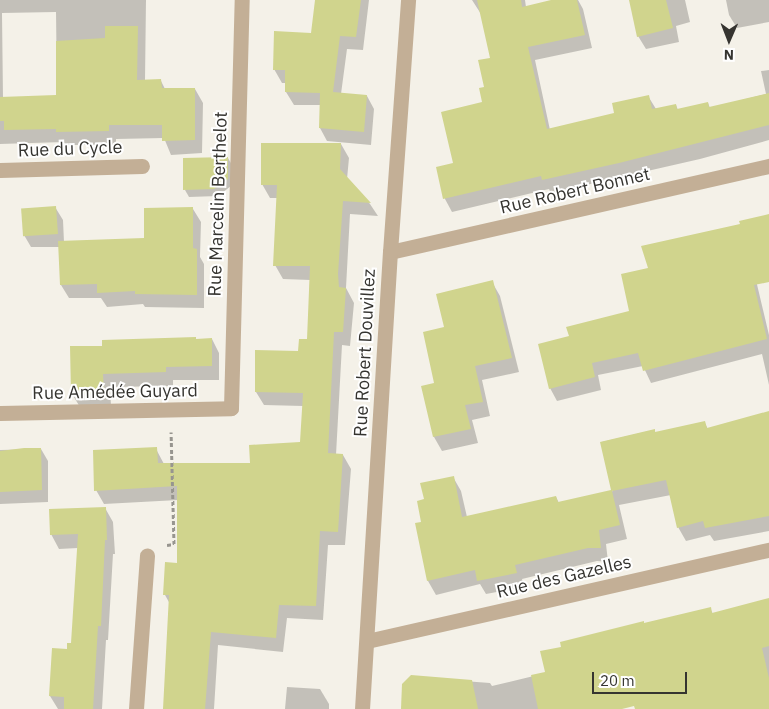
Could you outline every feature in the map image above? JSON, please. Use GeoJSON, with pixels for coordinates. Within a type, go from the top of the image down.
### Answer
{"type":"FeatureCollection","features":[{"type":"Feature","properties":{"kind":"street","name":"Rue Marcelin Berthelot"},"geometry":{"type":"LineString","coordinates":[[231,408],[242,0]]}},
{"type":"Feature","properties":{"kind":"street","name":"Rue Robert Douvillez"},"geometry":{"type":"LineString","coordinates":[[362,709],[390,252],[408,0]]}},
{"type":"Feature","properties":{"kind":"street","name":"Rue du Cycle"},"geometry":{"type":"LineString","coordinates":[[0,170],[142,166]]}},
{"type":"Feature","properties":{"kind":"street","name":"Rue Robert Bonnet"},"geometry":{"type":"LineString","coordinates":[[390,252],[769,166]]}},
{"type":"Feature","properties":{"kind":"street","name":"Rue Amédée Guyard"},"geometry":{"type":"LineString","coordinates":[[0,413],[231,408]]}},
{"type":"Feature","properties":{"kind":"street","name":"Rue des Gazelles"},"geometry":{"type":"LineString","coordinates":[[367,641],[769,550]]}},
{"type":"Feature","properties":{"kind":"street"},"geometry":{"type":"LineString","coordinates":[[136,709],[147,555]]}},
{"type":"Feature","properties":{"kind":"path"},"geometry":{"type":"LineString","coordinates":[[147,555],[158,546],[174,544],[170,409]]}},
{"type":"Feature","properties":{"kind":"building"},"geometry":{"type":"Polygon","coordinates":[[[315,0],[361,0],[356,37],[340,36],[333,92],[367,95],[364,132],[319,128],[320,93],[285,92],[285,70],[273,70],[274,31],[311,33],[315,0]]]}},
{"type":"Feature","properties":{"kind":"building"},"geometry":{"type":"Polygon","coordinates":[[[477,0],[521,0],[522,7],[551,0],[577,0],[585,35],[528,47],[547,129],[614,113],[612,103],[649,95],[652,109],[676,104],[677,109],[708,102],[709,107],[769,93],[769,125],[619,163],[542,180],[541,176],[443,199],[436,167],[453,163],[441,112],[482,102],[479,88],[484,87],[478,60],[490,58],[477,0]]]}},
{"type":"Feature","properties":{"kind":"building"},"geometry":{"type":"Polygon","coordinates":[[[629,0],[666,0],[673,28],[637,37],[629,0]]]}},
{"type":"Feature","properties":{"kind":"building"},"geometry":{"type":"Polygon","coordinates":[[[105,26],[138,26],[137,80],[161,79],[162,88],[195,88],[195,140],[162,141],[162,125],[109,125],[109,131],[56,132],[56,129],[4,130],[4,121],[0,121],[0,97],[56,95],[56,41],[105,38],[105,26]]]}},
{"type":"Feature","properties":{"kind":"building"},"geometry":{"type":"Polygon","coordinates":[[[261,143],[341,143],[340,169],[371,203],[343,201],[338,274],[339,287],[346,288],[343,332],[334,332],[328,453],[343,454],[338,532],[320,531],[316,606],[279,605],[276,638],[211,632],[205,709],[163,709],[169,595],[163,595],[165,562],[177,563],[177,486],[94,491],[93,450],[157,447],[158,463],[250,463],[249,445],[300,442],[303,393],[255,392],[255,350],[298,351],[299,339],[307,339],[310,266],[273,266],[277,185],[261,185],[261,143]]]}},
{"type":"Feature","properties":{"kind":"building"},"geometry":{"type":"Polygon","coordinates":[[[228,157],[228,179],[214,189],[183,190],[183,158],[228,157]]]}},
{"type":"Feature","properties":{"kind":"building"},"geometry":{"type":"Polygon","coordinates":[[[56,206],[58,234],[23,236],[21,208],[56,206]]]}},
{"type":"Feature","properties":{"kind":"building"},"geometry":{"type":"Polygon","coordinates":[[[193,207],[193,248],[197,249],[197,295],[135,294],[135,291],[97,293],[97,284],[60,285],[58,241],[144,238],[144,208],[193,207]]]}},
{"type":"Feature","properties":{"kind":"building"},"geometry":{"type":"Polygon","coordinates":[[[769,214],[769,282],[754,285],[767,339],[643,371],[638,353],[592,363],[595,377],[549,389],[538,344],[569,336],[566,327],[629,311],[621,274],[648,268],[641,246],[740,224],[739,221],[769,214]]]}},
{"type":"Feature","properties":{"kind":"building"},"geometry":{"type":"Polygon","coordinates":[[[493,280],[512,358],[475,366],[483,402],[465,405],[471,429],[433,437],[421,386],[434,383],[423,332],[444,327],[436,294],[493,280]]]}},
{"type":"Feature","properties":{"kind":"building"},"geometry":{"type":"Polygon","coordinates":[[[196,337],[196,339],[212,338],[212,366],[166,367],[166,372],[103,374],[104,393],[71,394],[70,346],[102,346],[102,340],[196,337]]]}},
{"type":"Feature","properties":{"kind":"building"},"geometry":{"type":"Polygon","coordinates":[[[769,411],[769,516],[705,528],[703,521],[677,528],[666,480],[612,491],[620,525],[599,530],[601,548],[588,548],[515,565],[517,573],[477,581],[475,570],[427,581],[415,523],[421,522],[417,501],[424,499],[420,483],[454,476],[462,517],[556,496],[558,502],[611,490],[600,442],[655,429],[655,432],[705,421],[707,428],[769,411]]]}},
{"type":"Feature","properties":{"kind":"building"},"geometry":{"type":"Polygon","coordinates":[[[41,448],[42,490],[0,492],[0,451],[41,448]]]}},
{"type":"Feature","properties":{"kind":"building"},"geometry":{"type":"Polygon","coordinates":[[[106,507],[107,540],[105,540],[101,626],[98,626],[93,709],[64,709],[64,697],[49,696],[52,648],[67,649],[67,643],[71,643],[78,534],[50,535],[49,509],[106,507]]]}},
{"type":"Feature","properties":{"kind":"building"},"geometry":{"type":"Polygon","coordinates":[[[769,598],[769,646],[762,648],[769,678],[769,709],[635,709],[634,706],[622,709],[538,709],[531,675],[545,672],[540,651],[561,647],[560,642],[644,621],[644,623],[711,607],[712,613],[769,598]]]}},
{"type":"Feature","properties":{"kind":"building"},"geometry":{"type":"Polygon","coordinates":[[[411,675],[472,680],[478,709],[401,709],[402,684],[411,675]]]}}]}
